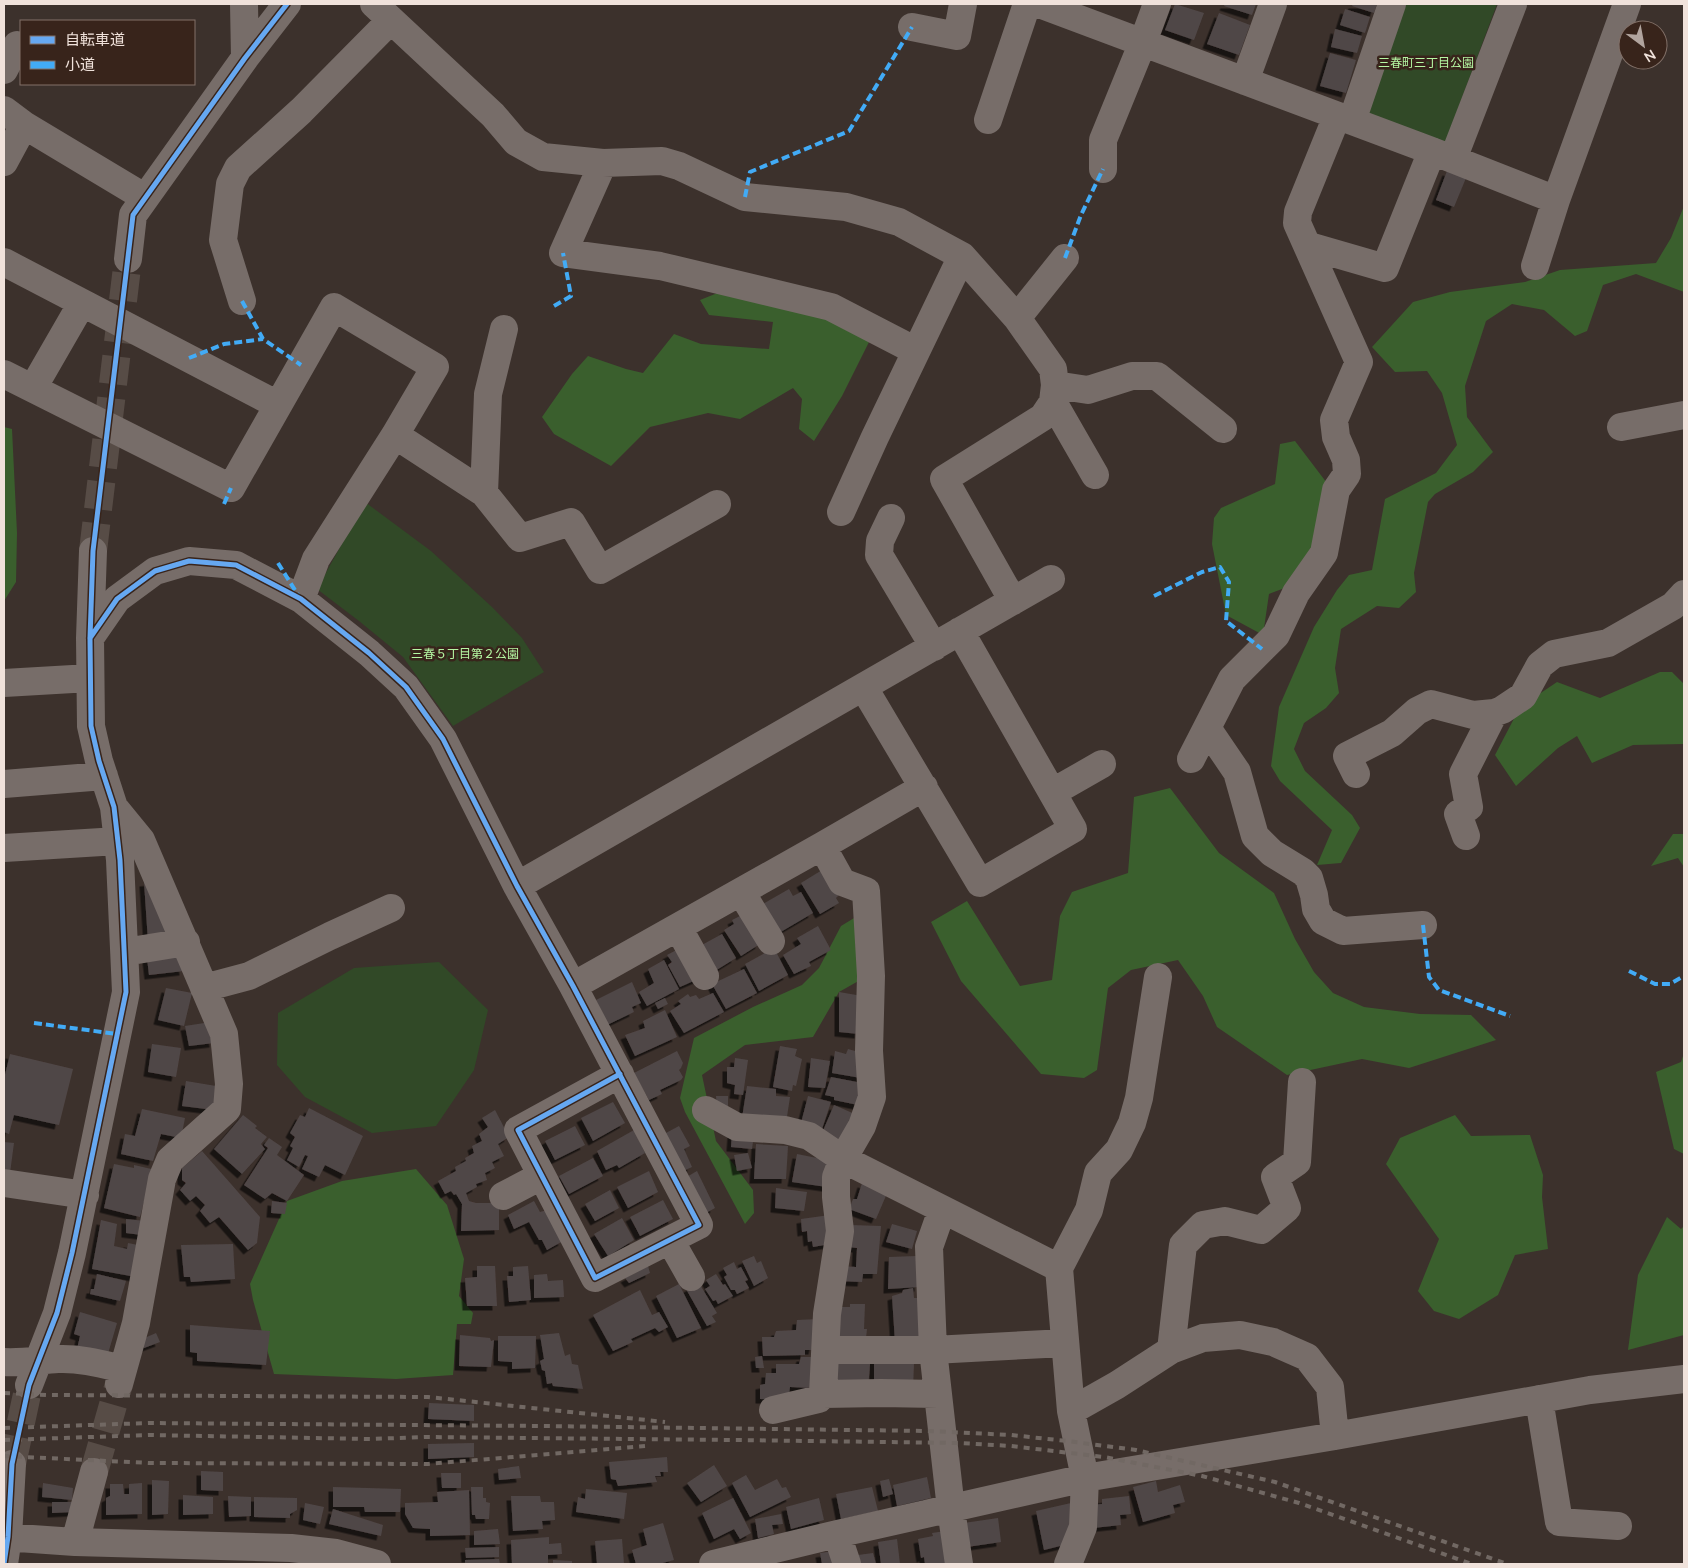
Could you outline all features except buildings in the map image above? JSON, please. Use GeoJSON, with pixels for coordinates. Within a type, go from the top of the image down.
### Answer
{"type":"FeatureCollection","features":[{"type":"Feature","properties":{"kind":"street"},"geometry":{"type":"LineString","coordinates":[[244,4],[245,58]]}},
{"type":"Feature","properties":{"kind":"street"},"geometry":{"type":"LineString","coordinates":[[128,258],[133,215],[144,197],[245,58],[288,4]]}},
{"type":"Feature","properties":{"kind":"street"},"geometry":{"type":"LineString","coordinates":[[912,27],[957,36],[963,4]]}},
{"type":"Feature","properties":{"kind":"street"},"geometry":{"type":"LineString","coordinates":[[988,120],[1027,4]]}},
{"type":"Feature","properties":{"kind":"street"},"geometry":{"type":"LineString","coordinates":[[1039,4],[1443,155],[1556,200]]}},
{"type":"Feature","properties":{"kind":"street"},"geometry":{"type":"LineString","coordinates":[[1103,169],[1102,140],[1157,4]]}},
{"type":"Feature","properties":{"kind":"street"},"geometry":{"type":"LineString","coordinates":[[1245,80],[1273,4]]}},
{"type":"Feature","properties":{"kind":"street"},"geometry":{"type":"LineString","coordinates":[[1191,759],[1232,678],[1276,635],[1296,593],[1324,553],[1336,490],[1347,474],[1346,460],[1336,437],[1334,420],[1359,362],[1309,246],[1297,223],[1298,212],[1345,119],[1392,4]]}},
{"type":"Feature","properties":{"kind":"street"},"geometry":{"type":"LineString","coordinates":[[1309,246],[1385,268],[1443,155],[1513,4]]}},
{"type":"Feature","properties":{"kind":"street"},"geometry":{"type":"LineString","coordinates":[[1536,266],[1556,200],[1627,4]]}},
{"type":"Feature","properties":{"kind":"street"},"geometry":{"type":"LineString","coordinates":[[242,301],[223,240],[230,184],[238,168],[301,111],[382,9],[492,116],[516,142],[543,157],[603,162],[662,161],[679,166],[745,197],[846,207],[899,222],[962,256],[1017,318],[1053,369],[1054,394],[1095,474]]}},
{"type":"Feature","properties":{"kind":"street"},"geometry":{"type":"LineString","coordinates":[[4,70],[17,46]]}},
{"type":"Feature","properties":{"kind":"street"},"geometry":{"type":"LineString","coordinates":[[4,162],[14,117],[144,197]]}},
{"type":"Feature","properties":{"kind":"street"},"geometry":{"type":"LineString","coordinates":[[603,162],[563,253],[660,266],[831,307],[916,351]]}},
{"type":"Feature","properties":{"kind":"street"},"geometry":{"type":"LineString","coordinates":[[841,512],[874,437],[962,256]]}},
{"type":"Feature","properties":{"kind":"street"},"geometry":{"type":"LineString","coordinates":[[1017,318],[1065,258]]}},
{"type":"Feature","properties":{"kind":"street"},"geometry":{"type":"LineString","coordinates":[[4,262],[278,405]]}},
{"type":"Feature","properties":{"kind":"street"},"geometry":{"type":"LineString","coordinates":[[33,388],[82,302]]}},
{"type":"Feature","properties":{"kind":"street"},"geometry":{"type":"LineString","coordinates":[[4,374],[231,488],[334,308],[435,367],[395,435],[316,559],[301,599]]}},
{"type":"Feature","properties":{"kind":"street"},"geometry":{"type":"LineString","coordinates":[[484,493],[488,394],[504,329]]}},
{"type":"Feature","properties":{"kind":"street"},"geometry":{"type":"LineString","coordinates":[[1054,394],[1088,390],[1132,376],[1157,376],[1223,429]]}},
{"type":"Feature","properties":{"kind":"street"},"geometry":{"type":"LineString","coordinates":[[1013,601],[944,479],[1043,417],[1054,394]]}},
{"type":"Feature","properties":{"kind":"street"},"geometry":{"type":"LineString","coordinates":[[1621,427],[1684,415]]}},
{"type":"Feature","properties":{"kind":"street"},"geometry":{"type":"LineString","coordinates":[[395,435],[484,493],[520,538],[570,522],[600,570],[717,504]]}},
{"type":"Feature","properties":{"kind":"street"},"geometry":{"type":"LineString","coordinates":[[890,518],[880,541],[879,555],[934,646]]}},
{"type":"Feature","properties":{"kind":"street"},"geometry":{"type":"LineString","coordinates":[[29,1385],[40,1361],[56,1313],[72,1253],[126,992],[118,841],[114,807],[91,726],[90,638],[93,551]]}},
{"type":"Feature","properties":{"kind":"street"},"geometry":{"type":"LineString","coordinates":[[90,638],[117,599],[155,571],[189,561],[236,565],[301,599],[369,653],[406,687],[442,739],[517,886],[620,1074],[698,1226],[595,1278],[518,1130],[620,1074]]}},
{"type":"Feature","properties":{"kind":"street"},"geometry":{"type":"LineString","coordinates":[[517,886],[1051,579]]}},
{"type":"Feature","properties":{"kind":"street"},"geometry":{"type":"LineString","coordinates":[[1356,774],[1348,756],[1392,733],[1417,712],[1431,704],[1473,715],[1494,714],[1522,696],[1540,664],[1554,654],[1608,643],[1673,606],[1684,594]]}},
{"type":"Feature","properties":{"kind":"street"},"geometry":{"type":"LineString","coordinates":[[864,688],[980,883],[1073,829],[960,631]]}},
{"type":"Feature","properties":{"kind":"street"},"geometry":{"type":"LineString","coordinates":[[4,683],[90,678]]}},
{"type":"Feature","properties":{"kind":"street"},"geometry":{"type":"LineString","coordinates":[[1466,836],[1458,814],[1470,807],[1463,774],[1494,714]]}},
{"type":"Feature","properties":{"kind":"street"},"geometry":{"type":"LineString","coordinates":[[1207,728],[1237,772],[1256,836],[1272,853],[1303,872],[1309,878],[1316,909],[1323,921],[1343,931],[1423,925]]}},
{"type":"Feature","properties":{"kind":"street"},"geometry":{"type":"LineString","coordinates":[[1053,792],[1102,764]]}},
{"type":"Feature","properties":{"kind":"street"},"geometry":{"type":"LineString","coordinates":[[4,784],[104,776]]}},
{"type":"Feature","properties":{"kind":"street"},"geometry":{"type":"LineString","coordinates":[[573,986],[924,787]]}},
{"type":"Feature","properties":{"kind":"street"},"geometry":{"type":"LineString","coordinates":[[4,1362],[20,1363],[59,1359],[91,1361],[121,1377],[136,1323],[162,1179],[170,1160],[227,1109],[229,1084],[224,1034],[141,840],[114,807]]}},
{"type":"Feature","properties":{"kind":"street"},"geometry":{"type":"LineString","coordinates":[[4,848],[118,841]]}},
{"type":"Feature","properties":{"kind":"street"},"geometry":{"type":"LineString","coordinates":[[773,1410],[818,1400],[823,1394],[827,1314],[840,1231],[836,1177],[843,1159],[862,1126],[872,1097],[869,1051],[871,976],[866,891],[842,882],[822,846]]}},
{"type":"Feature","properties":{"kind":"street"},"geometry":{"type":"LineString","coordinates":[[741,892],[771,941]]}},
{"type":"Feature","properties":{"kind":"street"},"geometry":{"type":"LineString","coordinates":[[204,988],[249,976],[391,908]]}},
{"type":"Feature","properties":{"kind":"street"},"geometry":{"type":"LineString","coordinates":[[678,926],[706,976]]}},
{"type":"Feature","properties":{"kind":"street"},"geometry":{"type":"LineString","coordinates":[[125,952],[186,942]]}},
{"type":"Feature","properties":{"kind":"street"},"geometry":{"type":"LineString","coordinates":[[1068,1564],[1083,1527],[1085,1478],[1072,1411],[1059,1268],[1090,1210],[1098,1173],[1119,1150],[1132,1123],[1140,1098],[1158,977]]}},
{"type":"Feature","properties":{"kind":"street"},"geometry":{"type":"LineString","coordinates":[[1171,1350],[1183,1245],[1203,1225],[1225,1221],[1261,1230],[1287,1208],[1275,1177],[1297,1162],[1302,1082]]}},
{"type":"Feature","properties":{"kind":"street"},"geometry":{"type":"LineString","coordinates":[[706,1110],[737,1127],[785,1130],[809,1136],[843,1159],[1059,1268]]}},
{"type":"Feature","properties":{"kind":"street"},"geometry":{"type":"LineString","coordinates":[[503,1196],[541,1176]]}},
{"type":"Feature","properties":{"kind":"street"},"geometry":{"type":"LineString","coordinates":[[4,1183],[84,1195]]}},
{"type":"Feature","properties":{"kind":"street"},"geometry":{"type":"LineString","coordinates":[[942,1210],[929,1247],[933,1350],[951,1509],[960,1564]]}},
{"type":"Feature","properties":{"kind":"street"},"geometry":{"type":"LineString","coordinates":[[670,1240],[691,1277]]}},
{"type":"Feature","properties":{"kind":"street"},"geometry":{"type":"LineString","coordinates":[[1072,1411],[1171,1350],[1203,1338],[1240,1335],[1273,1342],[1307,1357],[1330,1387],[1335,1436]]}},
{"type":"Feature","properties":{"kind":"street"},"geometry":{"type":"LineString","coordinates":[[826,1350],[933,1350],[1065,1343]]}},
{"type":"Feature","properties":{"kind":"street"},"geometry":{"type":"LineString","coordinates":[[713,1564],[1085,1478],[1335,1436],[1590,1390],[1684,1379]]}},
{"type":"Feature","properties":{"kind":"street"},"geometry":{"type":"LineString","coordinates":[[823,1394],[881,1392],[938,1394]]}},
{"type":"Feature","properties":{"kind":"street"},"geometry":{"type":"LineString","coordinates":[[1539,1399],[1559,1522],[1618,1526]]}},
{"type":"Feature","properties":{"kind":"street"},"geometry":{"type":"LineString","coordinates":[[4,1564],[12,1464]]}},
{"type":"Feature","properties":{"kind":"street"},"geometry":{"type":"LineString","coordinates":[[75,1542],[94,1472]]}},
{"type":"Feature","properties":{"kind":"street"},"geometry":{"type":"LineString","coordinates":[[837,1534],[847,1564]]}},
{"type":"Feature","properties":{"kind":"street"},"geometry":{"type":"LineString","coordinates":[[6,1537],[75,1542],[126,1554],[284,1556],[336,1553],[377,1564]]}},
{"type":"Feature","properties":{"kind":"green space","name":"三春町三丁目公園"},"geometry":{"type":"Polygon","coordinates":[[[1399,4],[1497,4],[1444,146],[1358,116],[1399,4]]]}},
{"type":"Feature","properties":{"kind":"green space"},"geometry":{"type":"Polygon","coordinates":[[[1684,206],[1684,292],[1636,274],[1603,285],[1587,331],[1575,336],[1544,310],[1512,304],[1486,321],[1465,386],[1467,417],[1493,452],[1473,472],[1435,494],[1428,502],[1414,573],[1416,592],[1399,608],[1377,606],[1341,629],[1335,668],[1339,693],[1326,708],[1304,723],[1294,749],[1305,771],[1352,815],[1360,828],[1341,863],[1317,865],[1332,830],[1280,781],[1271,766],[1279,707],[1314,627],[1337,590],[1349,575],[1372,570],[1385,499],[1436,473],[1457,445],[1442,393],[1427,371],[1395,372],[1372,347],[1413,302],[1450,292],[1525,282],[1560,270],[1656,263],[1671,238],[1684,206]]]}},
{"type":"Feature","properties":{"kind":"green space"},"geometry":{"type":"Polygon","coordinates":[[[720,292],[875,330],[842,396],[814,441],[799,429],[802,399],[793,388],[740,419],[708,413],[650,427],[611,466],[554,434],[542,417],[572,374],[588,356],[643,373],[674,334],[701,344],[769,349],[773,322],[709,315],[700,300],[720,292]]]}},
{"type":"Feature","properties":{"kind":"green space"},"geometry":{"type":"Polygon","coordinates":[[[4,427],[12,429],[17,533],[16,582],[4,601],[4,427]]]}},
{"type":"Feature","properties":{"kind":"green space"},"geometry":{"type":"Polygon","coordinates":[[[1295,441],[1333,491],[1316,555],[1290,586],[1269,594],[1263,635],[1226,615],[1212,544],[1214,518],[1221,508],[1275,484],[1280,444],[1295,441]]]}},
{"type":"Feature","properties":{"kind":"green space","name":"三春５丁目第２公園"},"geometry":{"type":"Polygon","coordinates":[[[365,502],[431,551],[492,607],[522,638],[544,672],[453,726],[403,657],[317,589],[365,502]]]}},
{"type":"Feature","properties":{"kind":"green space"},"geometry":{"type":"Polygon","coordinates":[[[1660,672],[1672,672],[1684,684],[1684,744],[1633,745],[1592,763],[1577,736],[1558,748],[1516,786],[1495,755],[1520,707],[1557,682],[1600,698],[1660,672]]]}},
{"type":"Feature","properties":{"kind":"green space"},"geometry":{"type":"Polygon","coordinates":[[[1170,788],[1219,853],[1274,893],[1295,939],[1314,972],[1333,993],[1364,1007],[1420,1014],[1471,1015],[1496,1040],[1409,1068],[1362,1059],[1287,1075],[1217,1027],[1203,996],[1178,960],[1131,970],[1108,988],[1097,1070],[1084,1078],[1041,1074],[961,981],[931,922],[967,901],[1020,986],[1052,980],[1060,916],[1072,892],[1128,873],[1134,797],[1170,788]]]}},
{"type":"Feature","properties":{"kind":"green space"},"geometry":{"type":"Polygon","coordinates":[[[1673,834],[1684,834],[1684,867],[1678,858],[1651,866],[1673,834]]]}},
{"type":"Feature","properties":{"kind":"green space"},"geometry":{"type":"Polygon","coordinates":[[[859,915],[862,979],[839,992],[813,1037],[745,1045],[702,1075],[716,1141],[753,1190],[754,1213],[745,1224],[685,1112],[680,1098],[694,1038],[753,1007],[802,985],[819,968],[841,926],[859,915]]]}},
{"type":"Feature","properties":{"kind":"green space"},"geometry":{"type":"Polygon","coordinates":[[[439,962],[488,1010],[474,1070],[436,1126],[372,1133],[305,1097],[277,1065],[278,1013],[354,968],[439,962]]]}},
{"type":"Feature","properties":{"kind":"green space"},"geometry":{"type":"Polygon","coordinates":[[[1684,1053],[1684,1154],[1674,1149],[1656,1072],[1681,1062],[1684,1053]]]}},
{"type":"Feature","properties":{"kind":"green space"},"geometry":{"type":"Polygon","coordinates":[[[1455,1115],[1471,1136],[1530,1135],[1543,1175],[1542,1197],[1548,1249],[1515,1255],[1498,1295],[1459,1319],[1434,1311],[1418,1291],[1439,1239],[1386,1164],[1400,1138],[1455,1115]]]}},
{"type":"Feature","properties":{"kind":"green space"},"geometry":{"type":"Polygon","coordinates":[[[416,1169],[447,1205],[464,1259],[459,1296],[473,1313],[471,1324],[457,1324],[453,1375],[396,1379],[274,1374],[250,1284],[287,1201],[342,1181],[416,1169]]]}},
{"type":"Feature","properties":{"kind":"green space"},"geometry":{"type":"Polygon","coordinates":[[[1667,1217],[1681,1229],[1684,1226],[1684,1335],[1628,1350],[1638,1275],[1667,1217]]]}},
{"type":"Feature","properties":{"kind":"tunnel"},"geometry":{"type":"LineString","coordinates":[[93,551],[128,259]]}},
{"type":"Feature","properties":{"kind":"tunnel"},"geometry":{"type":"LineString","coordinates":[[94,1472],[119,1384]]}},
{"type":"Feature","properties":{"kind":"tunnel"},"geometry":{"type":"LineString","coordinates":[[12,1464],[29,1385]]}},
{"type":"Feature","properties":{"kind":"railway"},"geometry":{"type":"LineString","coordinates":[[4,1393],[47,1395],[428,1397],[665,1422]]}},
{"type":"Feature","properties":{"kind":"railway"},"geometry":{"type":"LineString","coordinates":[[4,1428],[149,1423],[929,1431],[1011,1435],[1136,1450],[1275,1482],[1507,1564]]}},
{"type":"Feature","properties":{"kind":"railway"},"geometry":{"type":"LineString","coordinates":[[4,1440],[149,1435],[370,1439],[426,1437],[734,1440],[960,1443],[1011,1446],[1104,1457],[1202,1476],[1299,1503],[1472,1564]]}},
{"type":"Feature","properties":{"kind":"railway"},"geometry":{"type":"LineString","coordinates":[[4,1456],[150,1463],[428,1464],[645,1446]]}},
{"type":"Feature","properties":{"kind":"marked path"},"geometry":{"type":"LineString","coordinates":[[745,197],[750,172],[849,131],[912,27]]}},
{"type":"Feature","properties":{"kind":"marked path"},"geometry":{"type":"LineString","coordinates":[[1065,258],[1081,215],[1103,169]]}},
{"type":"Feature","properties":{"kind":"marked path"},"geometry":{"type":"LineString","coordinates":[[554,306],[571,296],[563,253]]}},
{"type":"Feature","properties":{"kind":"marked path"},"geometry":{"type":"LineString","coordinates":[[242,301],[263,339],[301,365]]}},
{"type":"Feature","properties":{"kind":"marked path"},"geometry":{"type":"LineString","coordinates":[[189,358],[224,344],[263,339]]}},
{"type":"Feature","properties":{"kind":"marked path"},"geometry":{"type":"LineString","coordinates":[[224,504],[231,488]]}},
{"type":"Feature","properties":{"kind":"marked path"},"geometry":{"type":"LineString","coordinates":[[278,563],[298,595]]}},
{"type":"Feature","properties":{"kind":"marked path"},"geometry":{"type":"LineString","coordinates":[[1154,596],[1202,572],[1220,567],[1229,582],[1226,621],[1262,649]]}},
{"type":"Feature","properties":{"kind":"marked path"},"geometry":{"type":"LineString","coordinates":[[1423,925],[1429,977],[1439,990],[1510,1016]]}},
{"type":"Feature","properties":{"kind":"marked path"},"geometry":{"type":"LineString","coordinates":[[1629,971],[1655,984],[1670,984],[1684,976]]}},
{"type":"Feature","properties":{"kind":"marked path"},"geometry":{"type":"LineString","coordinates":[[34,1023],[117,1034]]}},
{"type":"Feature","properties":{"kind":"cycle path"},"geometry":{"type":"LineString","coordinates":[[4,1564],[8,1537],[12,1464],[29,1385],[57,1313],[72,1253],[126,992],[120,860],[114,807],[99,761],[91,726],[90,638],[93,551],[133,215],[245,58],[287,4]]}},
{"type":"Feature","properties":{"kind":"cycle path"},"geometry":{"type":"LineString","coordinates":[[90,638],[117,599],[155,571],[189,561],[236,565],[301,599],[369,653],[406,687],[443,739],[517,886],[573,986],[699,1225],[595,1278],[518,1130],[620,1074]]}}]}
